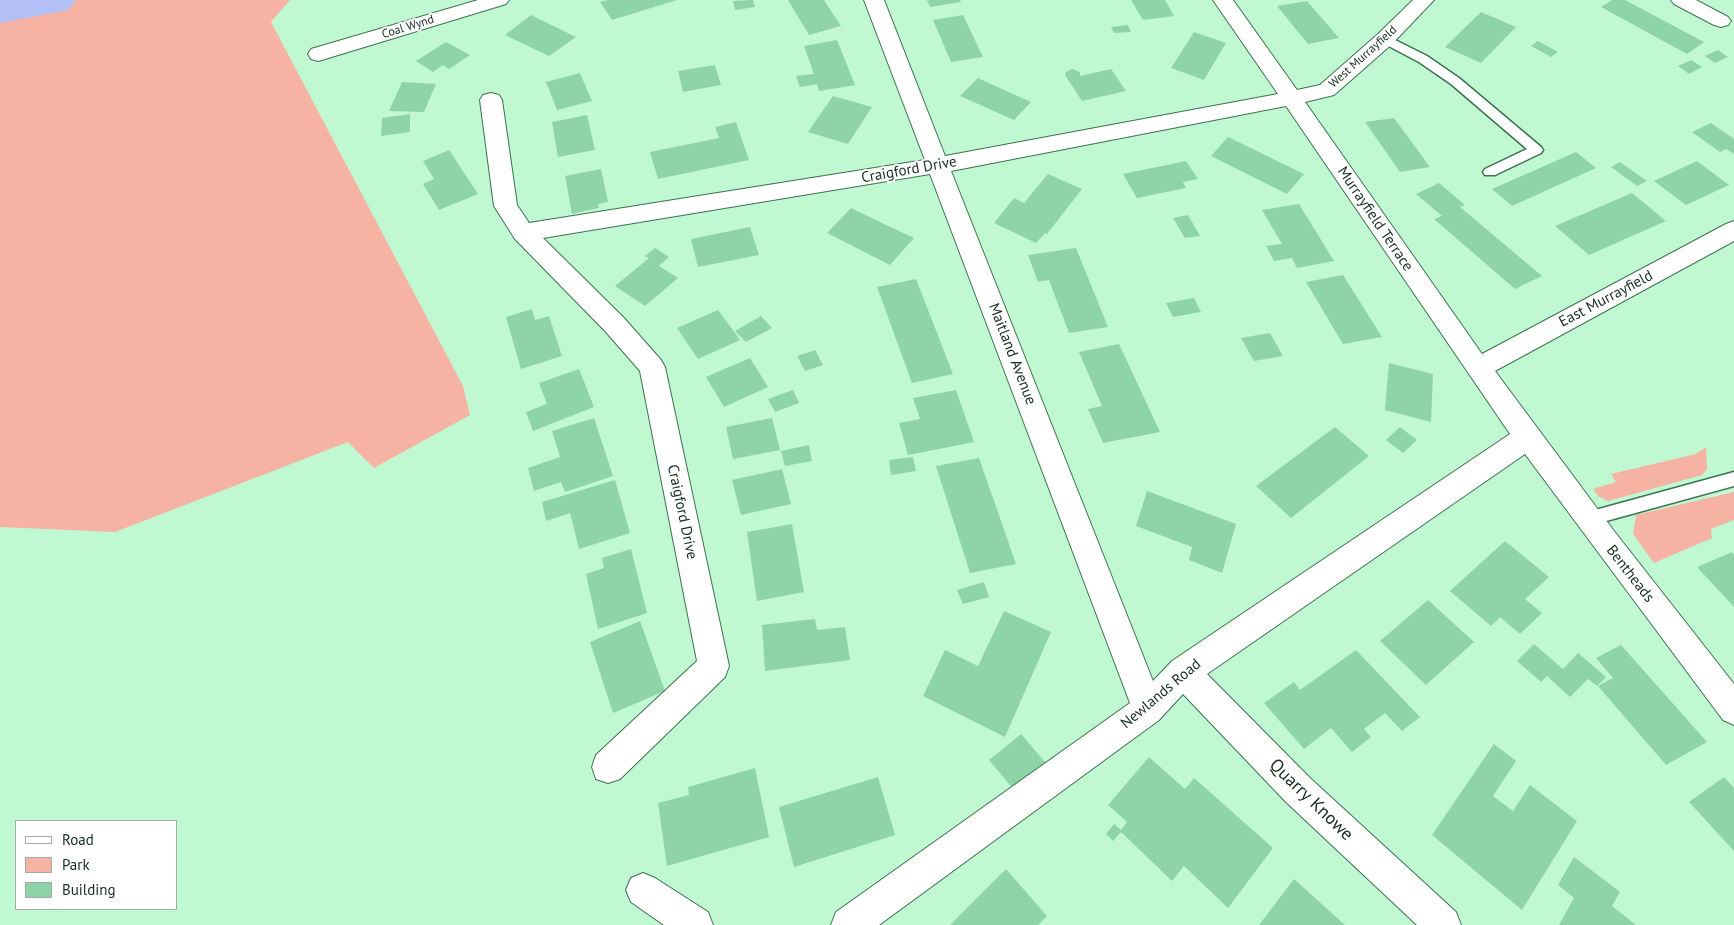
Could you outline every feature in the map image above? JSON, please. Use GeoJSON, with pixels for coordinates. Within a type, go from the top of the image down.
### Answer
{"type":"FeatureCollection","features":[{"type":"Feature","properties":{"kind":"street","name":"Coal Wynd"},"geometry":{"type":"LineString","coordinates":[[318,54],[499,0]]}},
{"type":"Feature","properties":{"kind":"street","name":"Maitland Avenue"},"geometry":{"type":"LineString","coordinates":[[874,0],[940,166],[1148,709]]}},
{"type":"Feature","properties":{"kind":"street","name":"Murrayfield Terrace"},"geometry":{"type":"LineString","coordinates":[[1223,0],[1293,98],[1478,368],[1528,437]]}},
{"type":"Feature","properties":{"kind":"street","name":"West Murrayfield"},"geometry":{"type":"LineString","coordinates":[[1293,98],[1326,90],[1385,39],[1424,0]]}},
{"type":"Feature","properties":{"kind":"street"},"geometry":{"type":"LineString","coordinates":[[1681,0],[1721,20]]}},
{"type":"Feature","properties":{"kind":"street","name":"Craigford Drive"},"geometry":{"type":"LineString","coordinates":[[523,233],[940,166],[1293,98]]}},
{"type":"Feature","properties":{"kind":"street","name":"Craigford Drive"},"geometry":{"type":"LineString","coordinates":[[491,100],[506,206],[523,233],[616,325],[652,368],[714,666],[608,767]]}},
{"type":"Feature","properties":{"kind":"street","name":"East Murrayfield"},"geometry":{"type":"LineString","coordinates":[[1478,368],[1734,230]]}},
{"type":"Feature","properties":{"kind":"street","name":"Newlands Road"},"geometry":{"type":"LineString","coordinates":[[849,925],[1148,709],[1183,672],[1528,437]]}},
{"type":"Feature","properties":{"kind":"street","name":"Bentheads"},"geometry":{"type":"LineString","coordinates":[[1528,437],[1588,520],[1734,709]]}},
{"type":"Feature","properties":{"kind":"street","name":"Quarry Knowe"},"geometry":{"type":"LineString","coordinates":[[1183,672],[1298,790],[1443,925]]}},
{"type":"Feature","properties":{"kind":"street"},"geometry":{"type":"LineString","coordinates":[[643,890],[694,925]]}},
{"type":"Feature","properties":{"kind":"lane"},"geometry":{"type":"LineString","coordinates":[[1385,39],[1423,59],[1455,81],[1536,150],[1490,172]]}},
{"type":"Feature","properties":{"kind":"lane"},"geometry":{"type":"LineString","coordinates":[[1588,520],[1734,479]]}},
{"type":"Feature","properties":{"kind":"green space"},"geometry":{"type":"Polygon","coordinates":[[[0,0],[290,0],[271,22],[463,386],[470,415],[374,468],[348,442],[115,532],[0,527],[0,0]]]}},
{"type":"Feature","properties":{"kind":"green space"},"geometry":{"type":"Polygon","coordinates":[[[1706,447],[1707,469],[1702,475],[1608,501],[1598,496],[1593,489],[1616,482],[1611,474],[1696,454],[1706,447]]]}},
{"type":"Feature","properties":{"kind":"green space"},"geometry":{"type":"Polygon","coordinates":[[[1734,492],[1734,520],[1711,529],[1712,538],[1654,563],[1633,534],[1636,515],[1734,492]]]}},
{"type":"Feature","properties":{"kind":"building"},"geometry":{"type":"Polygon","coordinates":[[[608,0],[677,0],[612,20],[600,2],[608,0]]]}},
{"type":"Feature","properties":{"kind":"building"},"geometry":{"type":"Polygon","coordinates":[[[753,0],[755,7],[735,10],[733,1],[753,0]]]}},
{"type":"Feature","properties":{"kind":"building"},"geometry":{"type":"Polygon","coordinates":[[[788,0],[824,0],[841,26],[809,35],[788,0]]]}},
{"type":"Feature","properties":{"kind":"building"},"geometry":{"type":"Polygon","coordinates":[[[927,0],[960,0],[961,2],[930,7],[927,0]]]}},
{"type":"Feature","properties":{"kind":"building"},"geometry":{"type":"Polygon","coordinates":[[[1131,0],[1165,0],[1174,16],[1143,20],[1131,0]]]}},
{"type":"Feature","properties":{"kind":"building"},"geometry":{"type":"Polygon","coordinates":[[[1612,0],[1625,0],[1704,42],[1687,54],[1601,7],[1612,0]]]}},
{"type":"Feature","properties":{"kind":"building"},"geometry":{"type":"Polygon","coordinates":[[[1307,1],[1339,38],[1308,44],[1277,6],[1307,1]]]}},
{"type":"Feature","properties":{"kind":"building"},"geometry":{"type":"Polygon","coordinates":[[[1481,12],[1516,27],[1481,63],[1445,47],[1481,12]]]}},
{"type":"Feature","properties":{"kind":"building"},"geometry":{"type":"Polygon","coordinates":[[[531,15],[576,37],[549,56],[505,35],[531,15]]]}},
{"type":"Feature","properties":{"kind":"building"},"geometry":{"type":"Polygon","coordinates":[[[963,15],[983,57],[951,62],[933,20],[963,15]]]}},
{"type":"Feature","properties":{"kind":"building"},"geometry":{"type":"Polygon","coordinates":[[[1128,25],[1131,32],[1114,33],[1111,27],[1128,25]]]}},
{"type":"Feature","properties":{"kind":"building"},"geometry":{"type":"Polygon","coordinates":[[[1194,32],[1226,43],[1204,80],[1171,68],[1194,32]]]}},
{"type":"Feature","properties":{"kind":"building"},"geometry":{"type":"Polygon","coordinates":[[[837,40],[855,85],[819,91],[817,84],[800,87],[796,76],[814,74],[804,46],[837,40]]]}},
{"type":"Feature","properties":{"kind":"building"},"geometry":{"type":"Polygon","coordinates":[[[1538,41],[1558,52],[1551,57],[1531,46],[1538,41]]]}},
{"type":"Feature","properties":{"kind":"building"},"geometry":{"type":"Polygon","coordinates":[[[446,42],[470,55],[449,69],[443,65],[433,72],[416,61],[446,42]]]}},
{"type":"Feature","properties":{"kind":"building"},"geometry":{"type":"Polygon","coordinates":[[[1718,50],[1728,57],[1715,63],[1705,56],[1718,50]]]}},
{"type":"Feature","properties":{"kind":"building"},"geometry":{"type":"Polygon","coordinates":[[[1691,60],[1702,67],[1689,74],[1678,66],[1691,60]]]}},
{"type":"Feature","properties":{"kind":"building"},"geometry":{"type":"Polygon","coordinates":[[[715,65],[721,85],[683,92],[678,71],[715,65]]]}},
{"type":"Feature","properties":{"kind":"building"},"geometry":{"type":"Polygon","coordinates":[[[1072,69],[1080,72],[1080,76],[1111,69],[1126,91],[1082,101],[1065,75],[1066,72],[1072,69]]]}},
{"type":"Feature","properties":{"kind":"building"},"geometry":{"type":"Polygon","coordinates":[[[580,73],[592,101],[557,110],[546,82],[580,73]]]}},
{"type":"Feature","properties":{"kind":"building"},"geometry":{"type":"Polygon","coordinates":[[[978,78],[1031,102],[1014,120],[960,96],[978,78]]]}},
{"type":"Feature","properties":{"kind":"building"},"geometry":{"type":"Polygon","coordinates":[[[402,82],[436,84],[424,112],[389,111],[402,82]]]}},
{"type":"Feature","properties":{"kind":"building"},"geometry":{"type":"Polygon","coordinates":[[[833,96],[872,107],[848,144],[808,132],[833,96]]]}},
{"type":"Feature","properties":{"kind":"building"},"geometry":{"type":"Polygon","coordinates":[[[410,114],[410,132],[381,136],[382,118],[410,114]]]}},
{"type":"Feature","properties":{"kind":"building"},"geometry":{"type":"Polygon","coordinates":[[[587,115],[595,150],[558,157],[552,122],[587,115]]]}},
{"type":"Feature","properties":{"kind":"building"},"geometry":{"type":"Polygon","coordinates":[[[1394,118],[1430,167],[1400,172],[1365,122],[1394,118]]]}},
{"type":"Feature","properties":{"kind":"building"},"geometry":{"type":"Polygon","coordinates":[[[736,122],[749,160],[658,179],[650,152],[719,138],[715,127],[736,122]]]}},
{"type":"Feature","properties":{"kind":"building"},"geometry":{"type":"Polygon","coordinates":[[[1711,123],[1734,139],[1734,154],[1726,149],[1720,152],[1692,132],[1711,123]]]}},
{"type":"Feature","properties":{"kind":"building"},"geometry":{"type":"Polygon","coordinates":[[[1228,137],[1304,174],[1287,194],[1211,156],[1228,137]]]}},
{"type":"Feature","properties":{"kind":"building"},"geometry":{"type":"Polygon","coordinates":[[[449,150],[478,194],[439,210],[423,184],[434,179],[423,161],[449,150]]]}},
{"type":"Feature","properties":{"kind":"building"},"geometry":{"type":"Polygon","coordinates":[[[1576,152],[1596,168],[1512,206],[1492,189],[1576,152]]]}},
{"type":"Feature","properties":{"kind":"building"},"geometry":{"type":"Polygon","coordinates":[[[1186,161],[1198,179],[1183,182],[1186,188],[1137,198],[1123,174],[1186,161]]]}},
{"type":"Feature","properties":{"kind":"building"},"geometry":{"type":"Polygon","coordinates":[[[1697,161],[1729,185],[1686,205],[1654,181],[1697,161]]]}},
{"type":"Feature","properties":{"kind":"building"},"geometry":{"type":"Polygon","coordinates":[[[1620,162],[1647,181],[1637,186],[1611,167],[1620,162]]]}},
{"type":"Feature","properties":{"kind":"building"},"geometry":{"type":"Polygon","coordinates":[[[601,169],[608,202],[598,204],[599,208],[572,214],[565,176],[601,169]]]}},
{"type":"Feature","properties":{"kind":"building"},"geometry":{"type":"Polygon","coordinates":[[[1048,174],[1082,189],[1047,234],[1045,233],[1036,243],[994,223],[1014,198],[1024,203],[1048,174]]]}},
{"type":"Feature","properties":{"kind":"building"},"geometry":{"type":"Polygon","coordinates":[[[1439,183],[1465,205],[1460,207],[1542,276],[1515,289],[1434,219],[1442,216],[1416,194],[1439,183]]]}},
{"type":"Feature","properties":{"kind":"building"},"geometry":{"type":"Polygon","coordinates":[[[1632,193],[1666,221],[1589,255],[1555,226],[1632,193]]]}},
{"type":"Feature","properties":{"kind":"building"},"geometry":{"type":"Polygon","coordinates":[[[1299,204],[1334,261],[1297,268],[1292,258],[1274,261],[1266,246],[1282,244],[1262,210],[1299,204]]]}},
{"type":"Feature","properties":{"kind":"building"},"geometry":{"type":"Polygon","coordinates":[[[851,208],[914,238],[890,265],[827,233],[851,208]]]}},
{"type":"Feature","properties":{"kind":"building"},"geometry":{"type":"Polygon","coordinates":[[[1188,215],[1200,236],[1185,238],[1173,218],[1188,215]]]}},
{"type":"Feature","properties":{"kind":"building"},"geometry":{"type":"Polygon","coordinates":[[[750,227],[759,255],[698,267],[691,239],[750,227]]]}},
{"type":"Feature","properties":{"kind":"building"},"geometry":{"type":"Polygon","coordinates":[[[655,248],[669,257],[659,266],[678,278],[645,306],[615,286],[649,258],[645,256],[655,248]]]}},
{"type":"Feature","properties":{"kind":"building"},"geometry":{"type":"Polygon","coordinates":[[[1076,248],[1108,327],[1069,333],[1049,280],[1038,282],[1028,255],[1076,248]]]}},
{"type":"Feature","properties":{"kind":"building"},"geometry":{"type":"Polygon","coordinates":[[[1343,275],[1382,337],[1343,344],[1306,282],[1343,275]]]}},
{"type":"Feature","properties":{"kind":"building"},"geometry":{"type":"Polygon","coordinates":[[[916,279],[953,374],[912,383],[877,287],[916,279]]]}},
{"type":"Feature","properties":{"kind":"building"},"geometry":{"type":"Polygon","coordinates":[[[1194,298],[1201,312],[1173,317],[1166,303],[1194,298]]]}},
{"type":"Feature","properties":{"kind":"building"},"geometry":{"type":"Polygon","coordinates":[[[532,309],[535,320],[549,316],[562,356],[521,369],[506,317],[532,309]]]}},
{"type":"Feature","properties":{"kind":"building"},"geometry":{"type":"Polygon","coordinates":[[[718,310],[740,340],[698,359],[677,328],[718,310]]]}},
{"type":"Feature","properties":{"kind":"building"},"geometry":{"type":"Polygon","coordinates":[[[761,316],[772,328],[746,342],[735,331],[761,316]]]}},
{"type":"Feature","properties":{"kind":"building"},"geometry":{"type":"Polygon","coordinates":[[[1270,333],[1283,356],[1254,361],[1241,338],[1270,333]]]}},
{"type":"Feature","properties":{"kind":"building"},"geometry":{"type":"Polygon","coordinates":[[[1119,344],[1160,432],[1103,443],[1088,409],[1102,406],[1079,352],[1119,344]]]}},
{"type":"Feature","properties":{"kind":"building"},"geometry":{"type":"Polygon","coordinates":[[[815,350],[823,365],[805,371],[797,356],[815,350]]]}},
{"type":"Feature","properties":{"kind":"building"},"geometry":{"type":"Polygon","coordinates":[[[750,358],[768,387],[724,407],[706,377],[750,358]]]}},
{"type":"Feature","properties":{"kind":"building"},"geometry":{"type":"Polygon","coordinates":[[[1389,363],[1433,374],[1431,422],[1385,410],[1389,363]]]}},
{"type":"Feature","properties":{"kind":"building"},"geometry":{"type":"Polygon","coordinates":[[[579,369],[594,407],[533,431],[526,412],[547,404],[539,383],[579,369]]]}},
{"type":"Feature","properties":{"kind":"building"},"geometry":{"type":"Polygon","coordinates":[[[793,390],[799,403],[775,412],[768,399],[793,390]]]}},
{"type":"Feature","properties":{"kind":"building"},"geometry":{"type":"Polygon","coordinates":[[[956,390],[974,442],[908,455],[899,423],[920,419],[913,398],[956,390]]]}},
{"type":"Feature","properties":{"kind":"building"},"geometry":{"type":"Polygon","coordinates":[[[594,418],[613,476],[565,492],[561,482],[534,491],[528,468],[560,457],[552,431],[594,418]]]}},
{"type":"Feature","properties":{"kind":"building"},"geometry":{"type":"Polygon","coordinates":[[[772,418],[780,450],[733,459],[726,427],[772,418]]]}},
{"type":"Feature","properties":{"kind":"building"},"geometry":{"type":"Polygon","coordinates":[[[1335,427],[1369,456],[1291,518],[1256,486],[1335,427]]]}},
{"type":"Feature","properties":{"kind":"building"},"geometry":{"type":"Polygon","coordinates":[[[1400,427],[1417,440],[1403,453],[1386,440],[1400,427]]]}},
{"type":"Feature","properties":{"kind":"building"},"geometry":{"type":"Polygon","coordinates":[[[809,445],[812,461],[785,466],[781,451],[809,445]]]}},
{"type":"Feature","properties":{"kind":"building"},"geometry":{"type":"Polygon","coordinates":[[[913,457],[916,471],[891,475],[889,460],[913,457]]]}},
{"type":"Feature","properties":{"kind":"building"},"geometry":{"type":"Polygon","coordinates":[[[979,458],[1016,564],[970,573],[936,466],[979,458]]]}},
{"type":"Feature","properties":{"kind":"building"},"geometry":{"type":"Polygon","coordinates":[[[782,469],[791,504],[741,515],[732,480],[782,469]]]}},
{"type":"Feature","properties":{"kind":"building"},"geometry":{"type":"Polygon","coordinates":[[[615,480],[630,533],[579,549],[570,513],[546,521],[542,502],[615,480]]]}},
{"type":"Feature","properties":{"kind":"building"},"geometry":{"type":"Polygon","coordinates":[[[1147,491],[1236,524],[1222,573],[1189,560],[1192,547],[1136,526],[1147,491]]]}},
{"type":"Feature","properties":{"kind":"building"},"geometry":{"type":"Polygon","coordinates":[[[792,524],[804,592],[757,601],[747,532],[792,524]]]}},
{"type":"Feature","properties":{"kind":"building"},"geometry":{"type":"Polygon","coordinates":[[[1505,541],[1549,577],[1525,599],[1542,613],[1520,634],[1500,617],[1491,626],[1450,591],[1505,541]]]}},
{"type":"Feature","properties":{"kind":"building"},"geometry":{"type":"Polygon","coordinates":[[[631,549],[647,613],[598,629],[586,574],[604,568],[602,558],[631,549]]]}},
{"type":"Feature","properties":{"kind":"building"},"geometry":{"type":"Polygon","coordinates":[[[1732,552],[1734,555],[1734,607],[1697,567],[1732,552]]]}},
{"type":"Feature","properties":{"kind":"building"},"geometry":{"type":"Polygon","coordinates":[[[984,582],[989,597],[963,604],[957,590],[984,582]]]}},
{"type":"Feature","properties":{"kind":"building"},"geometry":{"type":"Polygon","coordinates":[[[1428,600],[1474,642],[1426,685],[1380,641],[1428,600]]]}},
{"type":"Feature","properties":{"kind":"building"},"geometry":{"type":"Polygon","coordinates":[[[1004,611],[1051,632],[1005,737],[923,696],[945,650],[978,666],[1004,611]]]}},
{"type":"Feature","properties":{"kind":"building"},"geometry":{"type":"Polygon","coordinates":[[[815,619],[817,630],[845,627],[850,660],[765,671],[762,625],[815,619]]]}},
{"type":"Feature","properties":{"kind":"building"},"geometry":{"type":"Polygon","coordinates":[[[640,621],[665,691],[613,713],[590,642],[640,621]]]}},
{"type":"Feature","properties":{"kind":"building"},"geometry":{"type":"Polygon","coordinates":[[[1534,644],[1563,669],[1578,653],[1606,677],[1597,686],[1588,679],[1570,697],[1547,676],[1541,682],[1517,661],[1534,644]]]}},
{"type":"Feature","properties":{"kind":"building"},"geometry":{"type":"Polygon","coordinates":[[[1621,645],[1707,742],[1666,765],[1598,686],[1613,678],[1596,658],[1621,645]]]}},
{"type":"Feature","properties":{"kind":"building"},"geometry":{"type":"Polygon","coordinates":[[[1356,650],[1420,717],[1402,731],[1385,713],[1364,729],[1371,737],[1352,752],[1331,728],[1304,749],[1264,703],[1294,682],[1300,690],[1356,650]]]}},
{"type":"Feature","properties":{"kind":"building"},"geometry":{"type":"Polygon","coordinates":[[[1021,734],[1051,769],[1020,797],[989,760],[1021,734]]]}},
{"type":"Feature","properties":{"kind":"building"},"geometry":{"type":"Polygon","coordinates":[[[1494,744],[1516,761],[1493,796],[1513,811],[1530,785],[1577,821],[1522,910],[1432,835],[1494,744]]]}},
{"type":"Feature","properties":{"kind":"building"},"geometry":{"type":"Polygon","coordinates":[[[1149,757],[1185,789],[1194,778],[1273,848],[1228,908],[1184,866],[1172,881],[1121,832],[1113,841],[1106,834],[1114,824],[1121,830],[1127,822],[1108,805],[1149,757]]]}},
{"type":"Feature","properties":{"kind":"building"},"geometry":{"type":"Polygon","coordinates":[[[755,768],[769,837],[667,866],[658,803],[689,795],[688,787],[755,768]]]}},
{"type":"Feature","properties":{"kind":"building"},"geometry":{"type":"Polygon","coordinates":[[[878,777],[895,835],[794,867],[779,807],[878,777]]]}},
{"type":"Feature","properties":{"kind":"building"},"geometry":{"type":"Polygon","coordinates":[[[1724,777],[1734,788],[1734,851],[1689,802],[1724,777]]]}},
{"type":"Feature","properties":{"kind":"building"},"geometry":{"type":"Polygon","coordinates":[[[1574,857],[1620,892],[1612,906],[1636,925],[1559,925],[1574,898],[1558,885],[1574,857]]]}},
{"type":"Feature","properties":{"kind":"building"},"geometry":{"type":"Polygon","coordinates":[[[1006,869],[1047,916],[1038,925],[950,925],[1006,869]]]}},
{"type":"Feature","properties":{"kind":"building"},"geometry":{"type":"Polygon","coordinates":[[[1294,879],[1345,925],[1259,925],[1294,879]]]}},
{"type":"Feature","properties":{"kind":"waterway"},"geometry":{"type":"LineString","coordinates":[[0,8],[52,0]]}}]}
